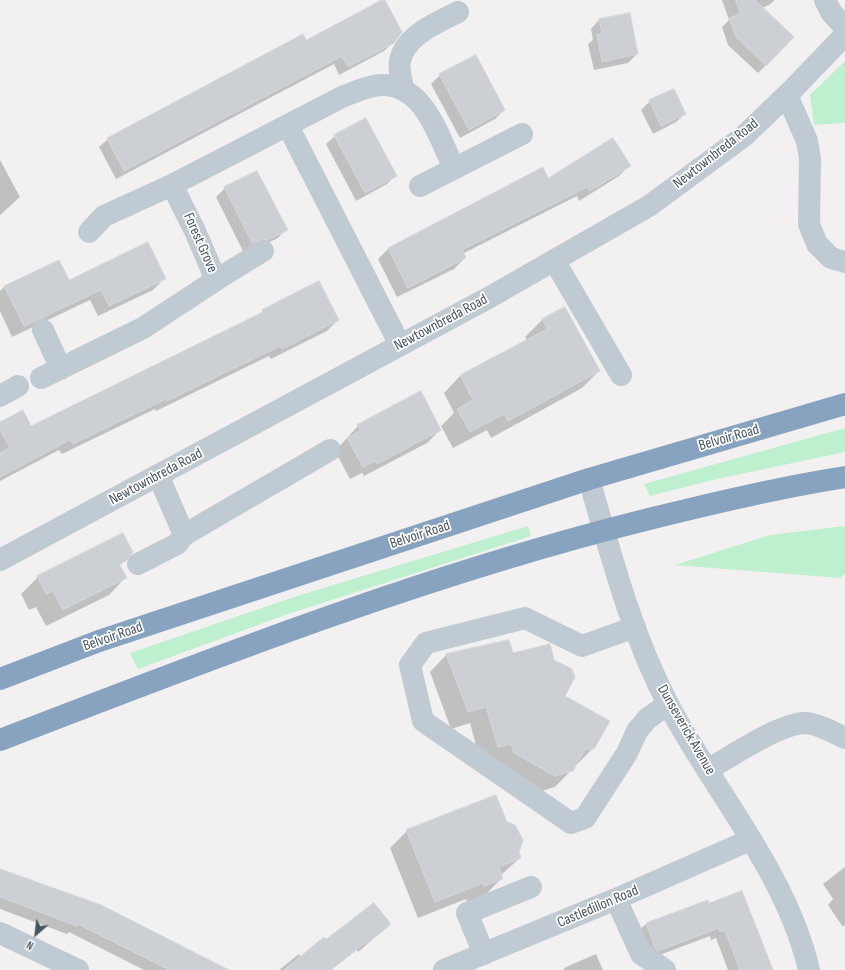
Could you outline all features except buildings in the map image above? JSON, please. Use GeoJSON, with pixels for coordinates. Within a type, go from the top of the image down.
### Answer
{"type":"FeatureCollection","features":[{"type":"Feature","properties":{"kind":"highway","name":"Belvoir Road"},"geometry":{"type":"LineString","coordinates":[[0,679],[99,641],[590,479],[845,404]]}},
{"type":"Feature","properties":{"kind":"highway"},"geometry":{"type":"LineString","coordinates":[[0,740],[254,643],[375,600],[493,562],[604,530],[717,502],[845,477]]}},
{"type":"Feature","properties":{"kind":"street"},"geometry":{"type":"LineString","coordinates":[[825,0],[831,12],[845,28]]}},
{"type":"Feature","properties":{"kind":"street"},"geometry":{"type":"LineString","coordinates":[[403,89],[400,62],[405,48],[419,33],[458,12]]}},
{"type":"Feature","properties":{"kind":"street","name":"Newtownbreda Road"},"geometry":{"type":"LineString","coordinates":[[0,560],[400,345],[649,206],[744,136],[787,95],[845,35]]}},
{"type":"Feature","properties":{"kind":"street"},"geometry":{"type":"LineString","coordinates":[[89,232],[104,216],[288,126],[344,96],[364,88],[381,85],[396,86],[403,89],[422,104],[454,168]]}},
{"type":"Feature","properties":{"kind":"street"},"geometry":{"type":"LineString","coordinates":[[787,95],[807,141],[810,159],[809,224],[817,244],[831,258],[845,262]]}},
{"type":"Feature","properties":{"kind":"street"},"geometry":{"type":"LineString","coordinates":[[288,126],[400,345]]}},
{"type":"Feature","properties":{"kind":"street"},"geometry":{"type":"LineString","coordinates":[[420,186],[522,134]]}},
{"type":"Feature","properties":{"kind":"street","name":"Forest Grove"},"geometry":{"type":"LineString","coordinates":[[41,378],[143,328],[216,280],[195,231],[172,184]]}},
{"type":"Feature","properties":{"kind":"street"},"geometry":{"type":"LineString","coordinates":[[216,280],[263,252]]}},
{"type":"Feature","properties":{"kind":"street"},"geometry":{"type":"LineString","coordinates":[[554,260],[621,376]]}},
{"type":"Feature","properties":{"kind":"street"},"geometry":{"type":"LineString","coordinates":[[43,330],[61,369]]}},
{"type":"Feature","properties":{"kind":"street"},"geometry":{"type":"LineString","coordinates":[[138,564],[177,544],[184,535],[330,450]]}},
{"type":"Feature","properties":{"kind":"street"},"geometry":{"type":"LineString","coordinates":[[158,475],[184,535]]}},
{"type":"Feature","properties":{"kind":"street","name":"Dunseverick Avenue"},"geometry":{"type":"LineString","coordinates":[[590,479],[604,530],[643,649],[668,704],[750,840],[785,902],[803,947],[809,970]]}},
{"type":"Feature","properties":{"kind":"street"},"geometry":{"type":"LineString","coordinates":[[635,627],[582,646],[525,618],[426,643],[410,665],[423,721],[571,823],[585,818],[627,753],[637,731],[648,718],[668,704]]}},
{"type":"Feature","properties":{"kind":"street"},"geometry":{"type":"LineString","coordinates":[[707,770],[778,730],[805,723],[829,730],[845,738]]}},
{"type":"Feature","properties":{"kind":"street","name":"Castledillon Road"},"geometry":{"type":"LineString","coordinates":[[444,970],[616,899],[750,840]]}},
{"type":"Feature","properties":{"kind":"street"},"geometry":{"type":"LineString","coordinates":[[484,954],[467,913],[531,887]]}},
{"type":"Feature","properties":{"kind":"street"},"geometry":{"type":"LineString","coordinates":[[616,899],[641,954],[665,970]]}},
{"type":"Feature","properties":{"kind":"street"},"geometry":{"type":"LineString","coordinates":[[0,933],[78,970]]}},
{"type":"Feature","properties":{"kind":"green space"},"geometry":{"type":"Polygon","coordinates":[[[845,61],[845,123],[814,125],[810,95],[845,61]]]}},
{"type":"Feature","properties":{"kind":"green space"},"geometry":{"type":"Polygon","coordinates":[[[845,428],[845,452],[717,479],[650,496],[644,484],[845,428]]]}},
{"type":"Feature","properties":{"kind":"green space"},"geometry":{"type":"Polygon","coordinates":[[[528,526],[531,536],[288,614],[138,669],[130,653],[297,596],[528,526]]]}},
{"type":"Feature","properties":{"kind":"green space"},"geometry":{"type":"Polygon","coordinates":[[[845,526],[845,574],[840,578],[675,565],[770,535],[845,526]]]}}]}
